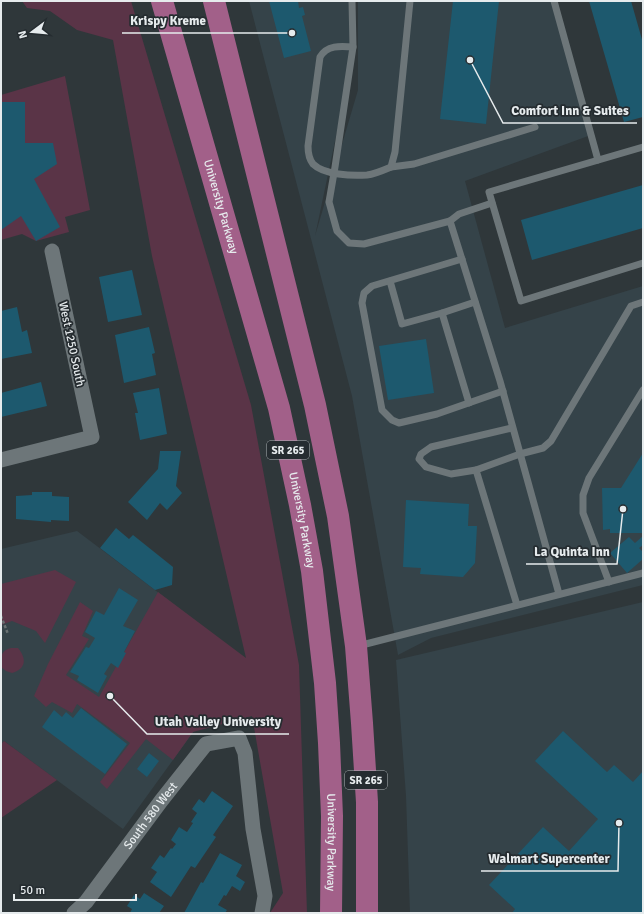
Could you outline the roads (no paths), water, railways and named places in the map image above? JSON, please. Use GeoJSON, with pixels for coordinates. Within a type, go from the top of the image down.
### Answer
{"type":"FeatureCollection","features":[{"type":"Feature","properties":{"kind":"main road","name":"University Parkway"},"geometry":{"type":"LineString","coordinates":[[162,1],[279,408],[300,505],[312,571],[326,690],[330,743],[332,816],[331,913]]}},
{"type":"Feature","properties":{"kind":"main road","name":"SR 265"},"geometry":{"type":"LineString","coordinates":[[214,1],[315,405],[338,516],[356,646],[367,802],[367,913]]}},
{"type":"Feature","properties":{"kind":"street","name":"West 1250 South"},"geometry":{"type":"LineString","coordinates":[[1,460],[92,437],[52,251]]}},
{"type":"Feature","properties":{"kind":"street","name":"South 580 West"},"geometry":{"type":"LineString","coordinates":[[74,913],[86,902],[161,801],[206,744],[239,738],[245,753],[252,830],[266,896],[262,913]]}},
{"type":"Feature","properties":{"kind":"lane"},"geometry":{"type":"LineString","coordinates":[[352,1],[353,47],[329,202],[337,231],[350,243],[364,244],[450,221],[459,214],[492,203]]}},
{"type":"Feature","properties":{"kind":"lane"},"geometry":{"type":"LineString","coordinates":[[391,167],[395,152],[410,1]]}},
{"type":"Feature","properties":{"kind":"lane"},"geometry":{"type":"LineString","coordinates":[[554,1],[598,160]]}},
{"type":"Feature","properties":{"kind":"lane"},"geometry":{"type":"LineString","coordinates":[[353,47],[338,46],[323,52],[320,57],[308,146],[308,153],[312,163],[317,167],[334,174],[368,175],[391,167],[414,164],[536,127]]}},
{"type":"Feature","properties":{"kind":"lane"},"geometry":{"type":"LineString","coordinates":[[643,147],[489,192],[520,301],[643,263]]}},
{"type":"Feature","properties":{"kind":"lane"},"geometry":{"type":"LineString","coordinates":[[450,221],[503,391],[559,594]]}},
{"type":"Feature","properties":{"kind":"lane"},"geometry":{"type":"LineString","coordinates":[[462,259],[372,286],[364,293],[362,303],[382,410],[392,420],[399,423],[437,414],[503,391]]}},
{"type":"Feature","properties":{"kind":"lane"},"geometry":{"type":"LineString","coordinates":[[390,280],[402,324],[475,302]]}},
{"type":"Feature","properties":{"kind":"lane"},"geometry":{"type":"LineString","coordinates":[[512,428],[431,447],[420,454],[419,459],[426,468],[451,474],[476,470],[520,454],[543,448],[551,441],[631,306],[643,302]]}},
{"type":"Feature","properties":{"kind":"lane"},"geometry":{"type":"LineString","coordinates":[[442,313],[469,403]]}},
{"type":"Feature","properties":{"kind":"lane"},"geometry":{"type":"LineString","coordinates":[[609,582],[583,513],[583,495],[589,478],[643,390]]}},
{"type":"Feature","properties":{"kind":"lane"},"geometry":{"type":"LineString","coordinates":[[476,470],[517,605]]}},
{"type":"Feature","properties":{"kind":"lane"},"geometry":{"type":"LineString","coordinates":[[356,646],[643,573]]}},
{"type":"Feature","properties":{"kind":"place","name":"Krispy Kreme"},"geometry":{"type":"Point","coordinates":[292,33]}},
{"type":"Feature","properties":{"kind":"place","name":"Comfort Inn & Suites"},"geometry":{"type":"Point","coordinates":[470,60]}},
{"type":"Feature","properties":{"kind":"place","name":"La Quinta Inn"},"geometry":{"type":"Point","coordinates":[623,509]}},
{"type":"Feature","properties":{"kind":"place","name":"Utah Valley University"},"geometry":{"type":"Point","coordinates":[110,696]}},
{"type":"Feature","properties":{"kind":"place","name":"Walmart Supercenter"},"geometry":{"type":"Point","coordinates":[619,823]}}]}
